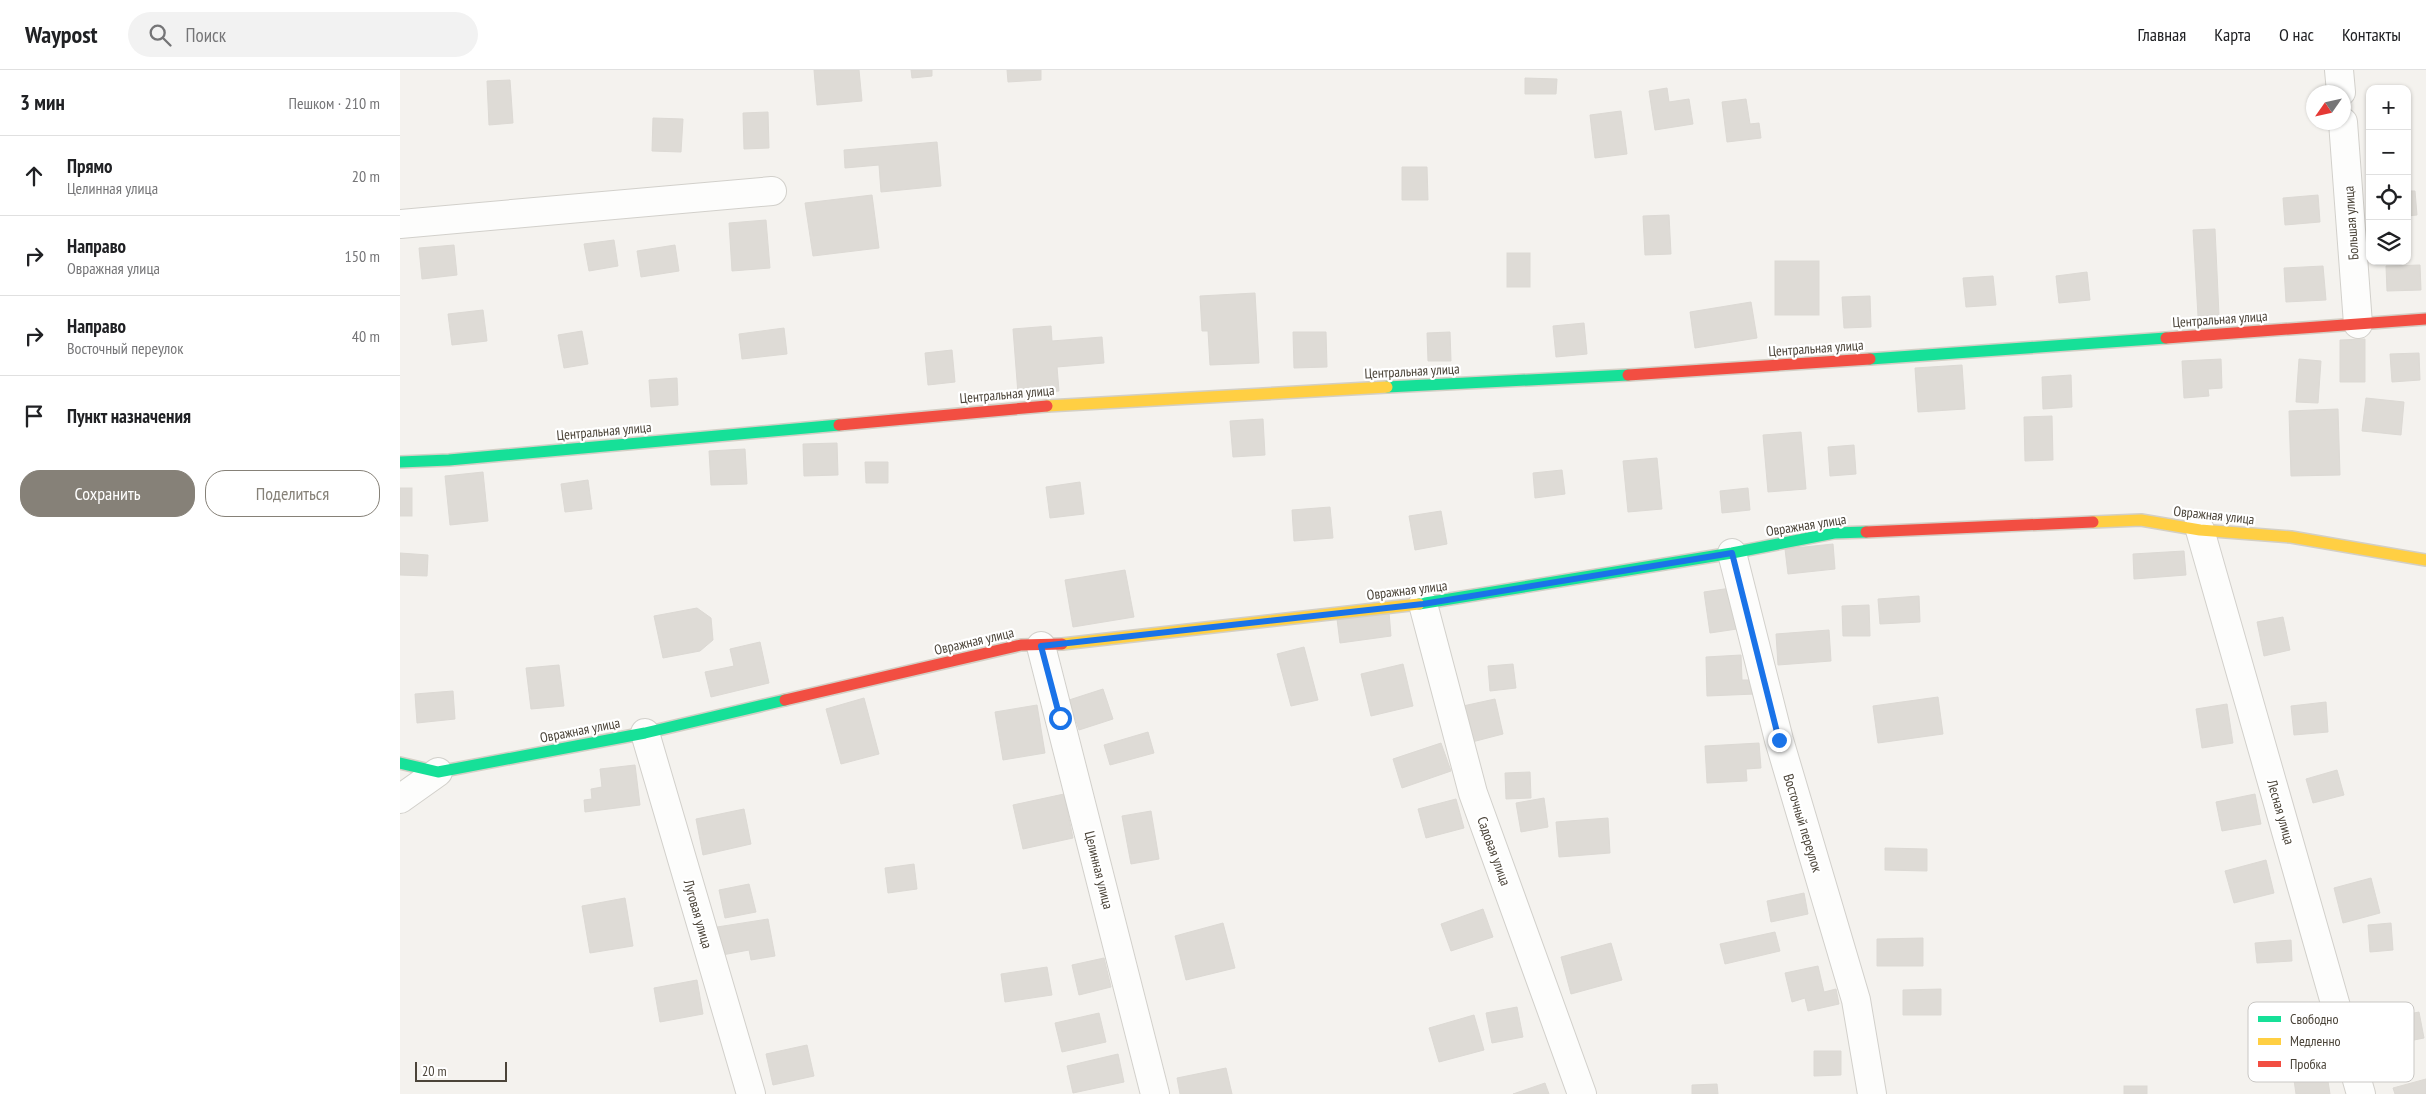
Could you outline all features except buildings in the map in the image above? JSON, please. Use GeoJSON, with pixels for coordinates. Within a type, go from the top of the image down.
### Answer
{"type":"FeatureCollection","features":[{"type":"Feature","properties":{"kind":"street"},"geometry":{"type":"LineString","coordinates":[[2340,70],[2341,85]]}},
{"type":"Feature","properties":{"kind":"street","name":"Большая улица"},"geometry":{"type":"LineString","coordinates":[[2344,130],[2358,324]]}},
{"type":"Feature","properties":{"kind":"street"},"geometry":{"type":"LineString","coordinates":[[400,224],[772,191]]}},
{"type":"Feature","properties":{"kind":"street","name":"Центральная улица"},"geometry":{"type":"LineString","coordinates":[[400,462],[449,460],[1091,402],[1710,371],[2426,320]]}},
{"type":"Feature","properties":{"kind":"street","name":"Овражная улица"},"geometry":{"type":"LineString","coordinates":[[400,763],[438,772],[645,734],[1020,645],[1041,646],[1423,604],[1732,553],[1834,533],[2141,520],[2200,530],[2291,537],[2426,560]]}},
{"type":"Feature","properties":{"kind":"street","name":"Лесная улица"},"geometry":{"type":"LineString","coordinates":[[2200,530],[2335,1002]]}},
{"type":"Feature","properties":{"kind":"street","name":"Восточный переулок"},"geometry":{"type":"LineString","coordinates":[[1732,553],[1779,740],[1856,1000],[1872,1094]]}},
{"type":"Feature","properties":{"kind":"street","name":"Садовая улица"},"geometry":{"type":"LineString","coordinates":[[1423,604],[1473,793],[1582,1094]]}},
{"type":"Feature","properties":{"kind":"street","name":"Целинная улица"},"geometry":{"type":"LineString","coordinates":[[1041,646],[1155,1094]]}},
{"type":"Feature","properties":{"kind":"street","name":"Луговая улица"},"geometry":{"type":"LineString","coordinates":[[645,734],[751,1094]]}},
{"type":"Feature","properties":{"kind":"street"},"geometry":{"type":"LineString","coordinates":[[400,799],[438,772]]}},
{"type":"Feature","properties":{"kind":"traffic: fast"},"geometry":{"type":"LineString","coordinates":[[1870,359],[2166,338]]}},
{"type":"Feature","properties":{"kind":"traffic: fast"},"geometry":{"type":"LineString","coordinates":[[1387,387],[1628,375]]}},
{"type":"Feature","properties":{"kind":"traffic: fast"},"geometry":{"type":"LineString","coordinates":[[400,462],[449,460],[839,425]]}},
{"type":"Feature","properties":{"kind":"traffic: fast"},"geometry":{"type":"LineString","coordinates":[[1419,604],[1732,553],[1834,533],[1866,532]]}},
{"type":"Feature","properties":{"kind":"traffic: fast"},"geometry":{"type":"LineString","coordinates":[[400,763],[438,772],[645,733],[785,700]]}},
{"type":"Feature","properties":{"kind":"traffic: slow"},"geometry":{"type":"LineString","coordinates":[[1047,406],[1387,387]]}},
{"type":"Feature","properties":{"kind":"traffic: slow"},"geometry":{"type":"LineString","coordinates":[[2093,522],[2141,520],[2200,530],[2291,537],[2426,560]]}},
{"type":"Feature","properties":{"kind":"traffic: slow"},"geometry":{"type":"LineString","coordinates":[[1062,644],[1419,604]]}},
{"type":"Feature","properties":{"kind":"traffic: jam"},"geometry":{"type":"LineString","coordinates":[[2166,338],[2426,319]]}},
{"type":"Feature","properties":{"kind":"traffic: jam"},"geometry":{"type":"LineString","coordinates":[[1628,375],[1870,359]]}},
{"type":"Feature","properties":{"kind":"traffic: jam"},"geometry":{"type":"LineString","coordinates":[[839,425],[1047,406]]}},
{"type":"Feature","properties":{"kind":"traffic: jam"},"geometry":{"type":"LineString","coordinates":[[1866,532],[2093,522]]}},
{"type":"Feature","properties":{"kind":"traffic: jam"},"geometry":{"type":"LineString","coordinates":[[785,700],[1021,645],[1062,644]]}},
{"type":"Feature","properties":{"kind":"route"},"geometry":{"type":"LineString","coordinates":[[1060,718],[1041,646],[1423,604],[1732,553],[1779,740]]}}]}
